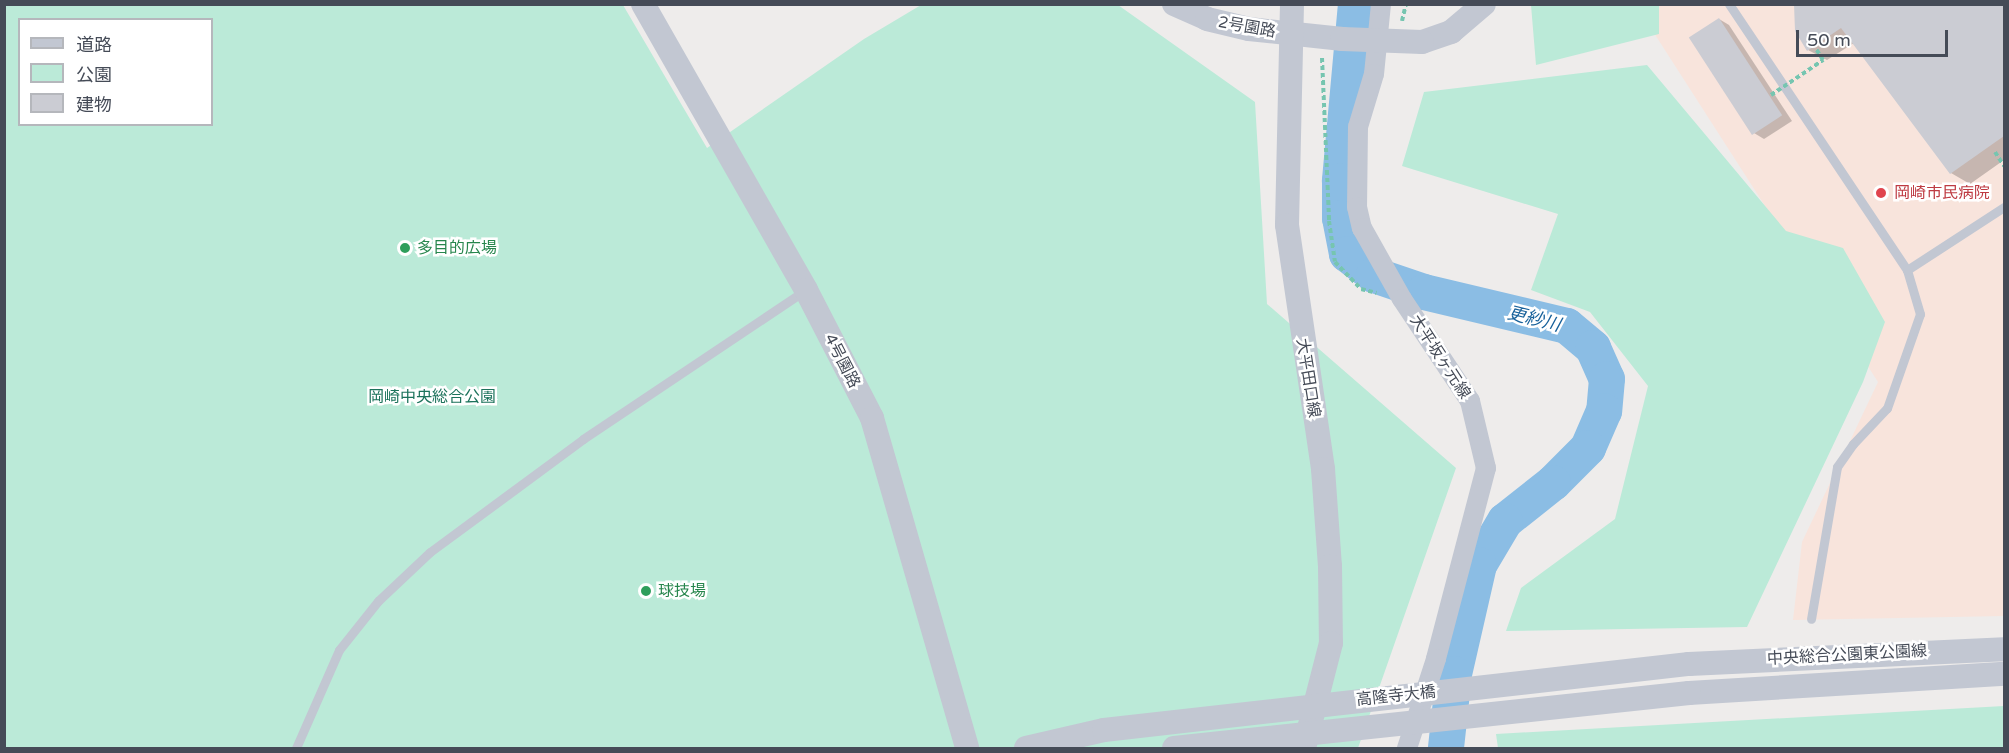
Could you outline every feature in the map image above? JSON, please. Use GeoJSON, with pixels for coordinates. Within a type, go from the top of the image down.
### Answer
{"type":"FeatureCollection","features":[{"type":"Feature","properties":{"kind":"street","name":"4号園路"},"geometry":{"type":"LineString","coordinates":[[643,4],[806,290],[872,418],[967,748]]}},
{"type":"Feature","properties":{"kind":"street","name":"2号園路"},"geometry":{"type":"LineString","coordinates":[[1174,4],[1207,19],[1288,33],[1332,39],[1422,42],[1451,32],[1484,4]]}},
{"type":"Feature","properties":{"kind":"street","name":"大平田口線"},"geometry":{"type":"LineString","coordinates":[[1292,4],[1288,33],[1287,225],[1323,468],[1330,577],[1331,644],[1304,748]]}},
{"type":"Feature","properties":{"kind":"street","name":"大平坂ヶ元線"},"geometry":{"type":"LineString","coordinates":[[1381,4],[1374,74],[1358,127],[1357,207],[1362,228],[1470,402],[1486,468],[1436,659],[1407,748]]}},
{"type":"Feature","properties":{"kind":"street","name":"中央総合公園東公園線"},"geometry":{"type":"LineString","coordinates":[[1689,664],[2004,649]]}},
{"type":"Feature","properties":{"kind":"street","name":"高隆寺大橋"},"geometry":{"type":"LineString","coordinates":[[1034,745],[1104,730],[1689,664]]}},
{"type":"Feature","properties":{"kind":"street","name":"高隆寺大橋"},"geometry":{"type":"LineString","coordinates":[[1174,748],[1689,693],[2004,674]]}},
{"type":"Feature","properties":{"kind":"lane"},"geometry":{"type":"LineString","coordinates":[[1729,4],[1907,270],[1920,315],[1887,408],[1853,444],[1837,467],[1811,619]]}},
{"type":"Feature","properties":{"kind":"lane"},"geometry":{"type":"LineString","coordinates":[[1907,270],[2004,207]]}},
{"type":"Feature","properties":{"kind":"lane"},"geometry":{"type":"LineString","coordinates":[[296,748],[339,650],[378,601],[430,552],[583,439],[806,290]]}},
{"type":"Feature","properties":{"kind":"path"},"geometry":{"type":"LineString","coordinates":[[1325,118],[1332,39]]}},
{"type":"Feature","properties":{"kind":"path"},"geometry":{"type":"LineString","coordinates":[[1771,95],[1823,60],[1816,49]]}},
{"type":"Feature","properties":{"kind":"path"},"geometry":{"type":"LineString","coordinates":[[1995,152],[2004,166]]}},
{"type":"Feature","properties":{"kind":"shaded area","name":"岡崎市民病院"},"geometry":{"type":"Polygon","coordinates":[[[1636,5],[2004,5],[2004,616],[1793,620],[1802,542],[1878,382],[1636,5]]]}},
{"type":"Feature","properties":{"kind":"green space","name":"岡崎中央総合公園"},"geometry":{"type":"Polygon","coordinates":[[[4,5],[623,5],[707,148],[864,39],[921,5],[1118,5],[1255,102],[1267,304],[1456,468],[1358,748],[5,748],[4,5]]]}},
{"type":"Feature","properties":{"kind":"green space"},"geometry":{"type":"Polygon","coordinates":[[[1531,5],[1659,5],[1659,34],[1536,65],[1531,5]]]}},
{"type":"Feature","properties":{"kind":"green space"},"geometry":{"type":"Polygon","coordinates":[[[1647,65],[1786,231],[1843,248],[1885,322],[1863,382],[1747,627],[1506,631],[1521,588],[1615,519],[1648,386],[1590,312],[1531,290],[1558,214],[1402,166],[1424,92],[1647,65]]]}},
{"type":"Feature","properties":{"kind":"green space"},"geometry":{"type":"Polygon","coordinates":[[[2004,706],[2004,748],[1498,748],[1496,734],[2004,706]]]}},
{"type":"Feature","properties":{"kind":"building"},"geometry":{"type":"Polygon","coordinates":[[[1794,4],[2004,4],[2004,136],[1950,174],[1841,28],[1807,51],[1795,31],[1794,4]]]}},
{"type":"Feature","properties":{"kind":"building"},"geometry":{"type":"Polygon","coordinates":[[[1719,18],[1782,115],[1752,135],[1689,38],[1719,18]]]}},
{"type":"Feature","properties":{"kind":"waterway","name":"更紗川"},"geometry":{"type":"LineString","coordinates":[[1356,4],[1340,181],[1340,218],[1347,254],[1374,275],[1424,292],[1567,326],[1593,348],[1607,379],[1604,411],[1588,448],[1553,483],[1505,521],[1479,565],[1454,674],[1446,748]]}},
{"type":"Feature","properties":{"kind":"place","name":"岡崎市民病院"},"geometry":{"type":"Point","coordinates":[1881,193]}},
{"type":"Feature","properties":{"kind":"place","name":"多目的広場"},"geometry":{"type":"Point","coordinates":[405,248]}},
{"type":"Feature","properties":{"kind":"place","name":"球技場"},"geometry":{"type":"Point","coordinates":[646,591]}}]}
